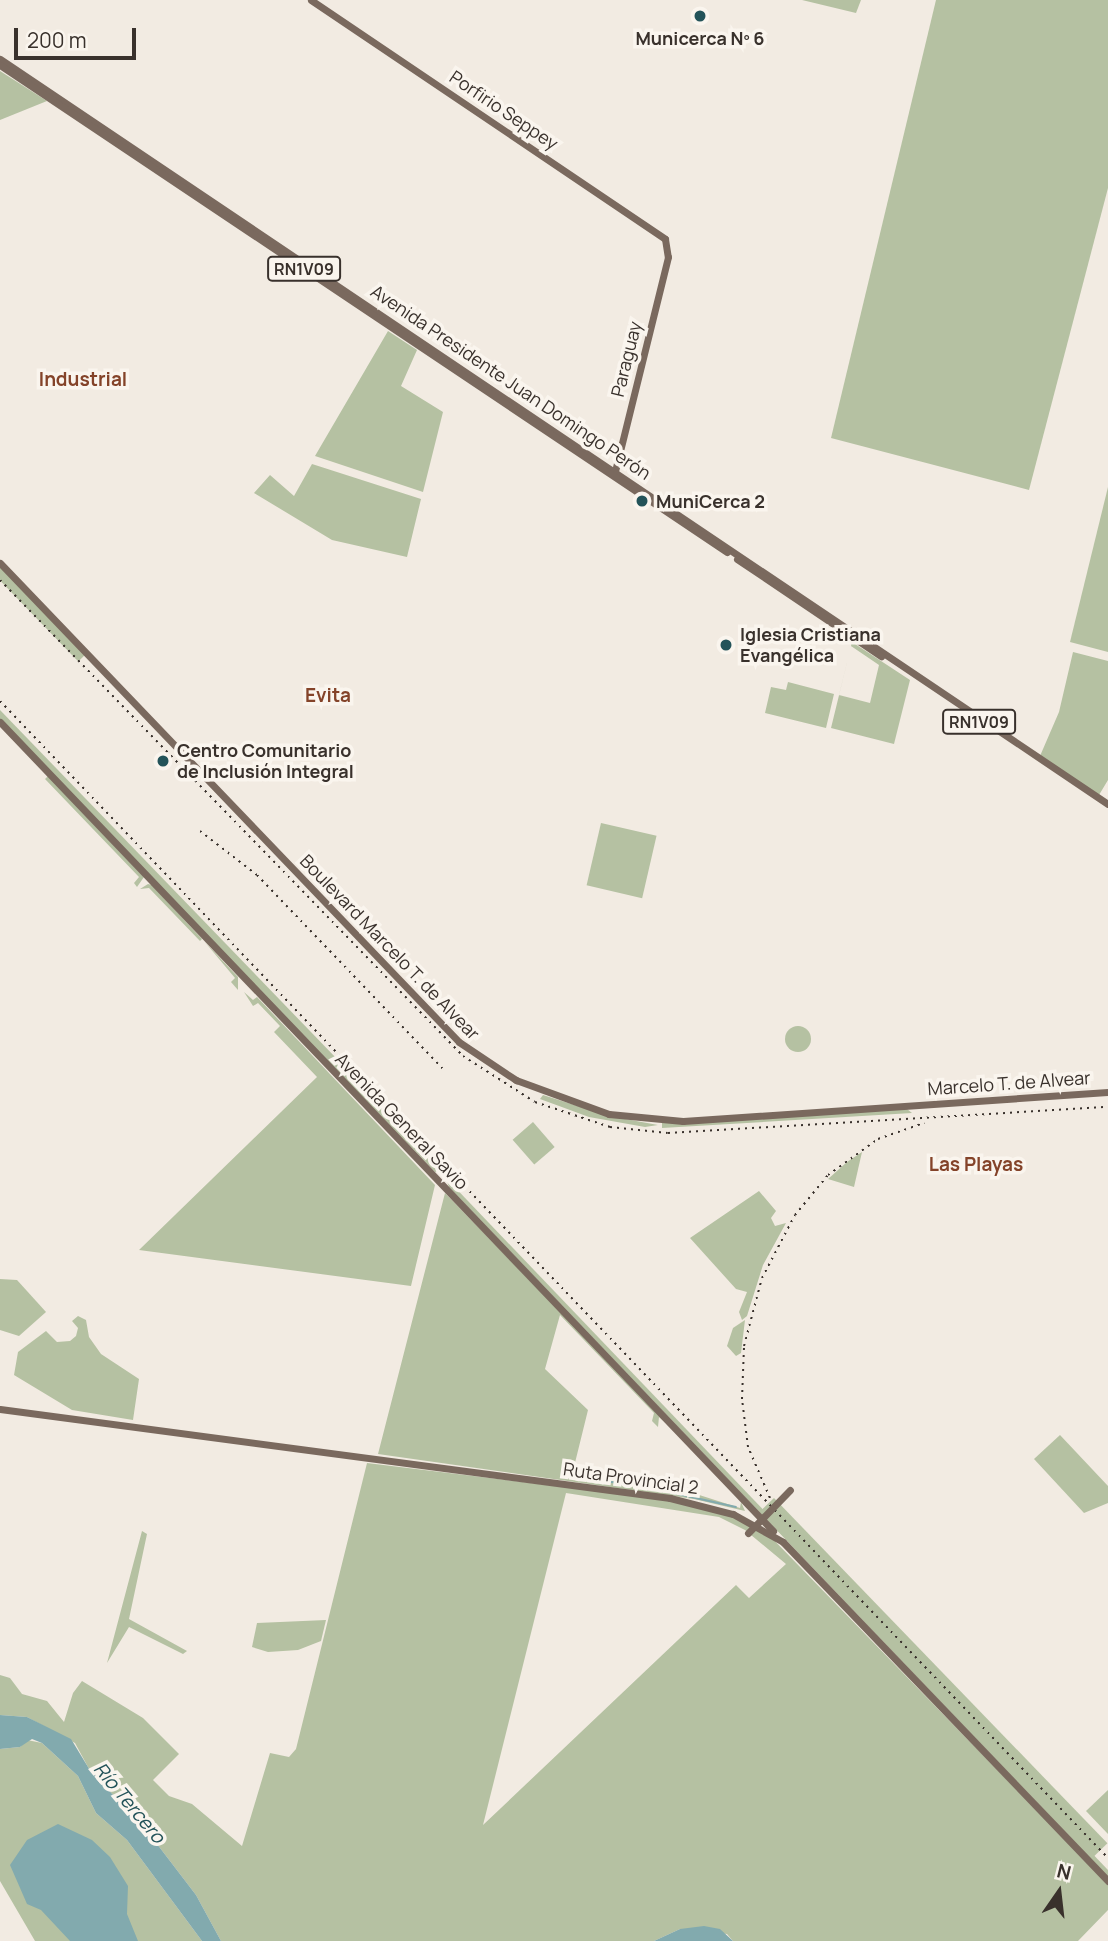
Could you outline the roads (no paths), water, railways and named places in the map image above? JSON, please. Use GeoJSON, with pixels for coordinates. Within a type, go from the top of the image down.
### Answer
{"type":"FeatureCollection","features":[{"type":"Feature","properties":{"kind":"main road","name":"Porfirio Seppey"},"geometry":{"type":"LineString","coordinates":[[311,0],[659,233],[668,254]]}},
{"type":"Feature","properties":{"kind":"main road","name":"Avenida Presidente Juan Domingo Perón"},"geometry":{"type":"LineString","coordinates":[[0,59],[615,471],[1108,807]]}},
{"type":"Feature","properties":{"kind":"main road","name":"Avenida Presidente Juan Domingo Perón"},"geometry":{"type":"LineString","coordinates":[[0,65],[1108,807]]}},
{"type":"Feature","properties":{"kind":"main road","name":"Paraguay"},"geometry":{"type":"LineString","coordinates":[[615,471],[668,254]]}},
{"type":"Feature","properties":{"kind":"main road","name":"Boulevard Marcelo T. de Alvear"},"geometry":{"type":"LineString","coordinates":[[0,563],[466,1049],[505,1074],[575,1103],[646,1120],[913,1106]]}},
{"type":"Feature","properties":{"kind":"main road","name":"Avenida General Savio"},"geometry":{"type":"LineString","coordinates":[[0,722],[783,1542]]}},
{"type":"Feature","properties":{"kind":"main road","name":"Marcelo T. de Alvear"},"geometry":{"type":"LineString","coordinates":[[913,1106],[1108,1092]]}},
{"type":"Feature","properties":{"kind":"main road","name":"Ruta Provincial 2"},"geometry":{"type":"LineString","coordinates":[[0,1409],[670,1498],[740,1516],[783,1542],[1108,1881]]}},
{"type":"Feature","properties":{"kind":"main road"},"geometry":{"type":"LineString","coordinates":[[748,1533],[790,1490]]}},
{"type":"Feature","properties":{"kind":"main road"},"geometry":{"type":"LineString","coordinates":[[740,1516],[748,1512],[747,1503]]}},
{"type":"Feature","properties":{"kind":"water"},"geometry":{"type":"Polygon","coordinates":[[[0,1715],[27,1717],[71,1739],[88,1767],[157,1844],[196,1895],[221,1941],[202,1941],[127,1840],[96,1813],[78,1776],[42,1743],[32,1739],[20,1747],[0,1749],[0,1715]]]}},
{"type":"Feature","properties":{"kind":"water"},"geometry":{"type":"Polygon","coordinates":[[[58,1824],[92,1840],[110,1857],[128,1886],[127,1914],[138,1941],[70,1941],[41,1910],[27,1904],[10,1865],[27,1840],[58,1824]]]}},
{"type":"Feature","properties":{"kind":"water"},"geometry":{"type":"Polygon","coordinates":[[[704,1926],[720,1929],[733,1941],[654,1941],[680,1929],[704,1926]]]}},
{"type":"Feature","properties":{"kind":"waterway"},"geometry":{"type":"LineString","coordinates":[[571,1476],[645,1487]]}},
{"type":"Feature","properties":{"kind":"waterway"},"geometry":{"type":"LineString","coordinates":[[651,1488],[736,1507]]}},
{"type":"Feature","properties":{"kind":"railway"},"geometry":{"type":"LineString","coordinates":[[0,580],[463,1056],[535,1102],[610,1127],[668,1133],[1108,1107]]}},
{"type":"Feature","properties":{"kind":"railway"},"geometry":{"type":"LineString","coordinates":[[0,701],[1108,1858]]}},
{"type":"Feature","properties":{"kind":"railway"},"geometry":{"type":"LineString","coordinates":[[200,831],[257,875],[444,1070]]}},
{"type":"Feature","properties":{"kind":"railway"},"geometry":{"type":"LineString","coordinates":[[770,1498],[748,1447],[742,1399],[744,1346],[762,1278],[795,1215],[828,1175],[878,1139],[924,1123]]}},
{"type":"Feature","properties":{"kind":"place","name":"Municerca Nº 6"},"geometry":{"type":"Point","coordinates":[700,16]}},
{"type":"Feature","properties":{"kind":"place","name":"MuniCerca 2"},"geometry":{"type":"Point","coordinates":[642,501]}},
{"type":"Feature","properties":{"kind":"place","name":"Iglesia Cristiana Evangélica"},"geometry":{"type":"Point","coordinates":[726,645]}},
{"type":"Feature","properties":{"kind":"place","name":"Centro Comunitario de Inclusión Integral"},"geometry":{"type":"Point","coordinates":[163,761]}},
{"type":"Feature","properties":{"kind":"district","name":"Industrial"},"geometry":{"type":"Point","coordinates":[83,380]}},
{"type":"Feature","properties":{"kind":"district","name":"Evita"},"geometry":{"type":"Point","coordinates":[328,696]}},
{"type":"Feature","properties":{"kind":"district","name":"Las Playas"},"geometry":{"type":"Point","coordinates":[976,1165]}},
{"type":"Feature","properties":{"kind":"water label","name":"Río Tercero"},"geometry":{"type":"Point","coordinates":[129,1803]}}]}
